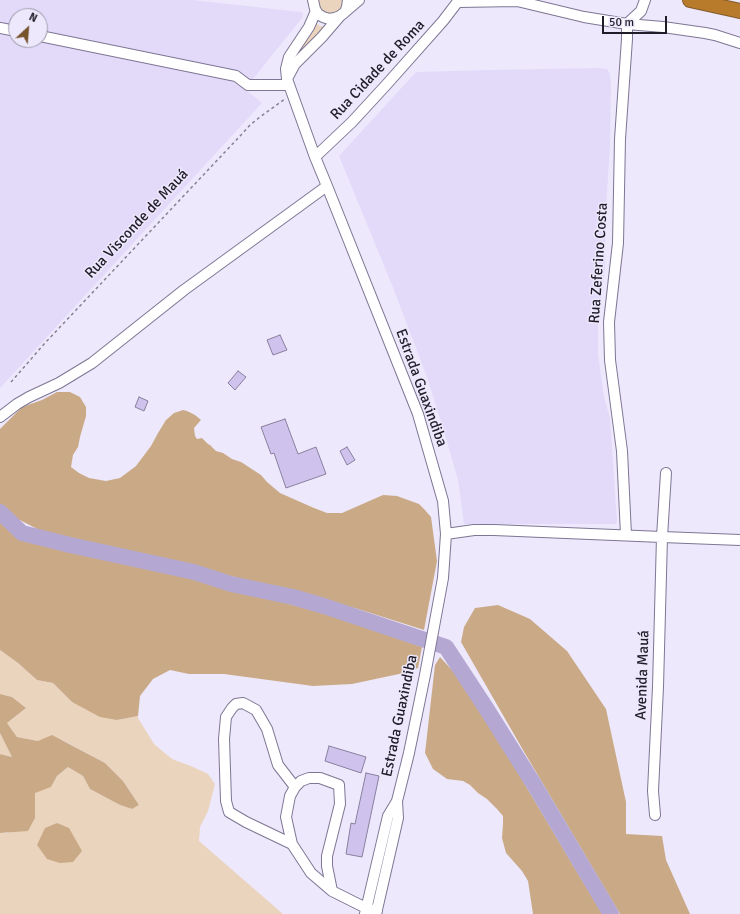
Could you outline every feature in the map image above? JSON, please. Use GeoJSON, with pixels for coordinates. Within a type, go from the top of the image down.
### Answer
{"type":"FeatureCollection","features":[{"type":"Feature","properties":{"kind":"highway"},"geometry":{"type":"LineString","coordinates":[[690,0],[740,11]]}},
{"type":"Feature","properties":{"kind":"street"},"geometry":{"type":"LineString","coordinates":[[306,0],[315,7],[323,17],[329,19],[335,18],[342,14],[359,0]]}},
{"type":"Feature","properties":{"kind":"street"},"geometry":{"type":"LineString","coordinates":[[289,86],[295,64],[342,14],[347,7],[348,0]]}},
{"type":"Feature","properties":{"kind":"street"},"geometry":{"type":"LineString","coordinates":[[627,24],[641,11],[645,0]]}},
{"type":"Feature","properties":{"kind":"street"},"geometry":{"type":"LineString","coordinates":[[458,1],[517,1],[584,17],[710,34],[740,43]]}},
{"type":"Feature","properties":{"kind":"street","name":"Rua Cidade de Roma"},"geometry":{"type":"LineString","coordinates":[[315,157],[352,122],[387,84],[443,21],[458,1]]}},
{"type":"Feature","properties":{"kind":"street"},"geometry":{"type":"LineString","coordinates":[[289,86],[286,69],[289,57],[309,27],[315,7]]}},
{"type":"Feature","properties":{"kind":"street","name":"Rua Zeferino Costa"},"geometry":{"type":"LineString","coordinates":[[626,535],[622,451],[610,360],[609,322],[618,243],[620,139],[627,24]]}},
{"type":"Feature","properties":{"kind":"street"},"geometry":{"type":"LineString","coordinates":[[48,38],[236,76],[248,85],[289,86]]}},
{"type":"Feature","properties":{"kind":"street","name":"Estrada Guaxindiba"},"geometry":{"type":"LineString","coordinates":[[289,86],[315,157],[418,414],[443,501],[446,534],[443,578],[410,746],[397,801],[398,818],[377,913]]}},
{"type":"Feature","properties":{"kind":"street"},"geometry":{"type":"LineString","coordinates":[[0,417],[23,401],[92,364],[184,290],[327,186]]}},
{"type":"Feature","properties":{"kind":"street","name":"Avenida Mauá"},"geometry":{"type":"LineString","coordinates":[[655,814],[654,791],[662,537],[666,473]]}},
{"type":"Feature","properties":{"kind":"street"},"geometry":{"type":"LineString","coordinates":[[446,534],[474,530],[494,530],[740,540]]}},
{"type":"Feature","properties":{"kind":"street"},"geometry":{"type":"LineString","coordinates":[[292,844],[246,822],[229,812],[226,801],[224,738],[226,717],[236,704],[243,704],[256,710],[267,730],[278,765],[295,787]]}},
{"type":"Feature","properties":{"kind":"street"},"geometry":{"type":"LineString","coordinates":[[332,891],[327,866],[327,856],[340,804],[339,785],[320,778],[309,778],[301,781],[295,787],[290,796],[286,817],[292,844],[311,873],[332,891],[365,911],[377,913]]}},
{"type":"Feature","properties":{"kind":"street","name":"Estrada Guaxindiba"},"geometry":{"type":"LineString","coordinates":[[365,911],[388,816],[397,801]]}},
{"type":"Feature","properties":{"kind":"path","name":"Rua Visconde de Mauá"},"geometry":{"type":"LineString","coordinates":[[12,382],[45,343],[241,134],[260,117],[289,86]]}},
{"type":"Feature","properties":{"kind":"shaded area"},"geometry":{"type":"Polygon","coordinates":[[[0,0],[193,0],[301,12],[303,14],[302,18],[245,89],[262,103],[0,388],[0,0]]]}},
{"type":"Feature","properties":{"kind":"shaded area"},"geometry":{"type":"Polygon","coordinates":[[[316,0],[344,0],[343,8],[336,15],[323,14],[316,0]]]}},
{"type":"Feature","properties":{"kind":"shaded area"},"geometry":{"type":"Polygon","coordinates":[[[315,22],[320,26],[326,27],[291,65],[301,45],[311,34],[315,22]]]}},
{"type":"Feature","properties":{"kind":"shaded area"},"geometry":{"type":"Polygon","coordinates":[[[607,69],[609,72],[611,85],[605,267],[598,325],[598,354],[604,397],[610,418],[617,521],[616,524],[464,524],[458,480],[427,377],[392,285],[339,156],[416,72],[607,69]]]}},
{"type":"Feature","properties":{"kind":"shaded area"},"geometry":{"type":"Polygon","coordinates":[[[57,392],[70,392],[80,397],[86,407],[86,416],[78,447],[73,455],[71,467],[89,478],[106,481],[120,478],[136,466],[151,446],[166,420],[174,413],[183,410],[195,415],[201,420],[194,428],[197,439],[202,438],[216,451],[241,462],[261,475],[280,493],[314,508],[327,513],[342,513],[383,495],[397,496],[419,504],[431,517],[437,561],[424,630],[358,609],[227,575],[45,533],[12,516],[0,505],[0,429],[22,407],[42,400],[57,392]]]}},
{"type":"Feature","properties":{"kind":"shaded area"},"geometry":{"type":"Polygon","coordinates":[[[0,521],[9,529],[49,543],[189,577],[330,615],[422,647],[418,668],[399,674],[352,684],[313,686],[224,674],[189,674],[170,670],[153,679],[140,696],[138,716],[117,720],[100,717],[72,702],[53,683],[37,680],[18,663],[0,650],[0,521]]]}},
{"type":"Feature","properties":{"kind":"shaded area"},"geometry":{"type":"Polygon","coordinates":[[[498,605],[530,619],[567,651],[606,709],[626,802],[626,834],[662,836],[666,860],[690,914],[620,914],[461,642],[464,627],[475,608],[498,605]]]}},
{"type":"Feature","properties":{"kind":"shaded area"},"geometry":{"type":"Polygon","coordinates":[[[0,650],[18,663],[37,680],[53,683],[72,702],[117,720],[138,716],[154,744],[172,759],[208,774],[215,784],[208,811],[200,827],[199,841],[283,914],[0,914],[0,833],[8,833],[35,818],[35,792],[51,787],[57,776],[68,767],[83,776],[90,789],[120,805],[132,809],[139,805],[123,781],[105,763],[62,740],[38,741],[17,737],[7,723],[26,708],[12,697],[0,694],[0,650]]]}},
{"type":"Feature","properties":{"kind":"shaded area"},"geometry":{"type":"Polygon","coordinates":[[[440,657],[451,669],[459,674],[603,914],[533,914],[528,881],[522,871],[506,853],[502,838],[503,816],[487,799],[470,785],[463,781],[447,779],[433,769],[425,753],[435,665],[440,657]]]}},
{"type":"Feature","properties":{"kind":"shaded area"},"geometry":{"type":"Polygon","coordinates":[[[0,694],[12,697],[26,708],[7,723],[17,737],[38,741],[52,735],[105,763],[123,781],[139,805],[132,809],[120,805],[90,789],[83,776],[68,767],[57,776],[51,787],[35,793],[35,818],[28,831],[0,833],[0,754],[12,757],[0,733],[0,694]]]}},
{"type":"Feature","properties":{"kind":"shaded area"},"geometry":{"type":"Polygon","coordinates":[[[0,733],[12,757],[0,754],[0,733]]]}},
{"type":"Feature","properties":{"kind":"shaded area"},"geometry":{"type":"Polygon","coordinates":[[[57,823],[69,828],[82,851],[73,862],[60,863],[47,859],[37,845],[45,828],[57,823]]]}},
{"type":"Feature","properties":{"kind":"building"},"geometry":{"type":"Polygon","coordinates":[[[280,335],[287,350],[273,355],[267,340],[280,335]]]}},
{"type":"Feature","properties":{"kind":"building"},"geometry":{"type":"Polygon","coordinates":[[[238,371],[246,377],[235,390],[228,383],[238,371]]]}},
{"type":"Feature","properties":{"kind":"building"},"geometry":{"type":"Polygon","coordinates":[[[139,397],[148,401],[144,411],[135,407],[139,397]]]}},
{"type":"Feature","properties":{"kind":"building"},"geometry":{"type":"Polygon","coordinates":[[[285,419],[298,454],[316,447],[326,474],[286,488],[274,453],[271,454],[261,427],[285,419]]]}},
{"type":"Feature","properties":{"kind":"building"},"geometry":{"type":"Polygon","coordinates":[[[347,447],[355,460],[347,465],[340,451],[347,447]]]}},
{"type":"Feature","properties":{"kind":"building"},"geometry":{"type":"Polygon","coordinates":[[[329,746],[366,757],[361,773],[325,761],[329,746]]]}},
{"type":"Feature","properties":{"kind":"building"},"geometry":{"type":"Polygon","coordinates":[[[366,773],[379,776],[362,857],[346,854],[351,823],[355,824],[366,773]]]}},
{"type":"Feature","properties":{"kind":"waterway"},"geometry":{"type":"LineString","coordinates":[[0,512],[22,533],[194,572],[231,584],[293,597],[446,647],[535,786],[611,914]]}}]}
